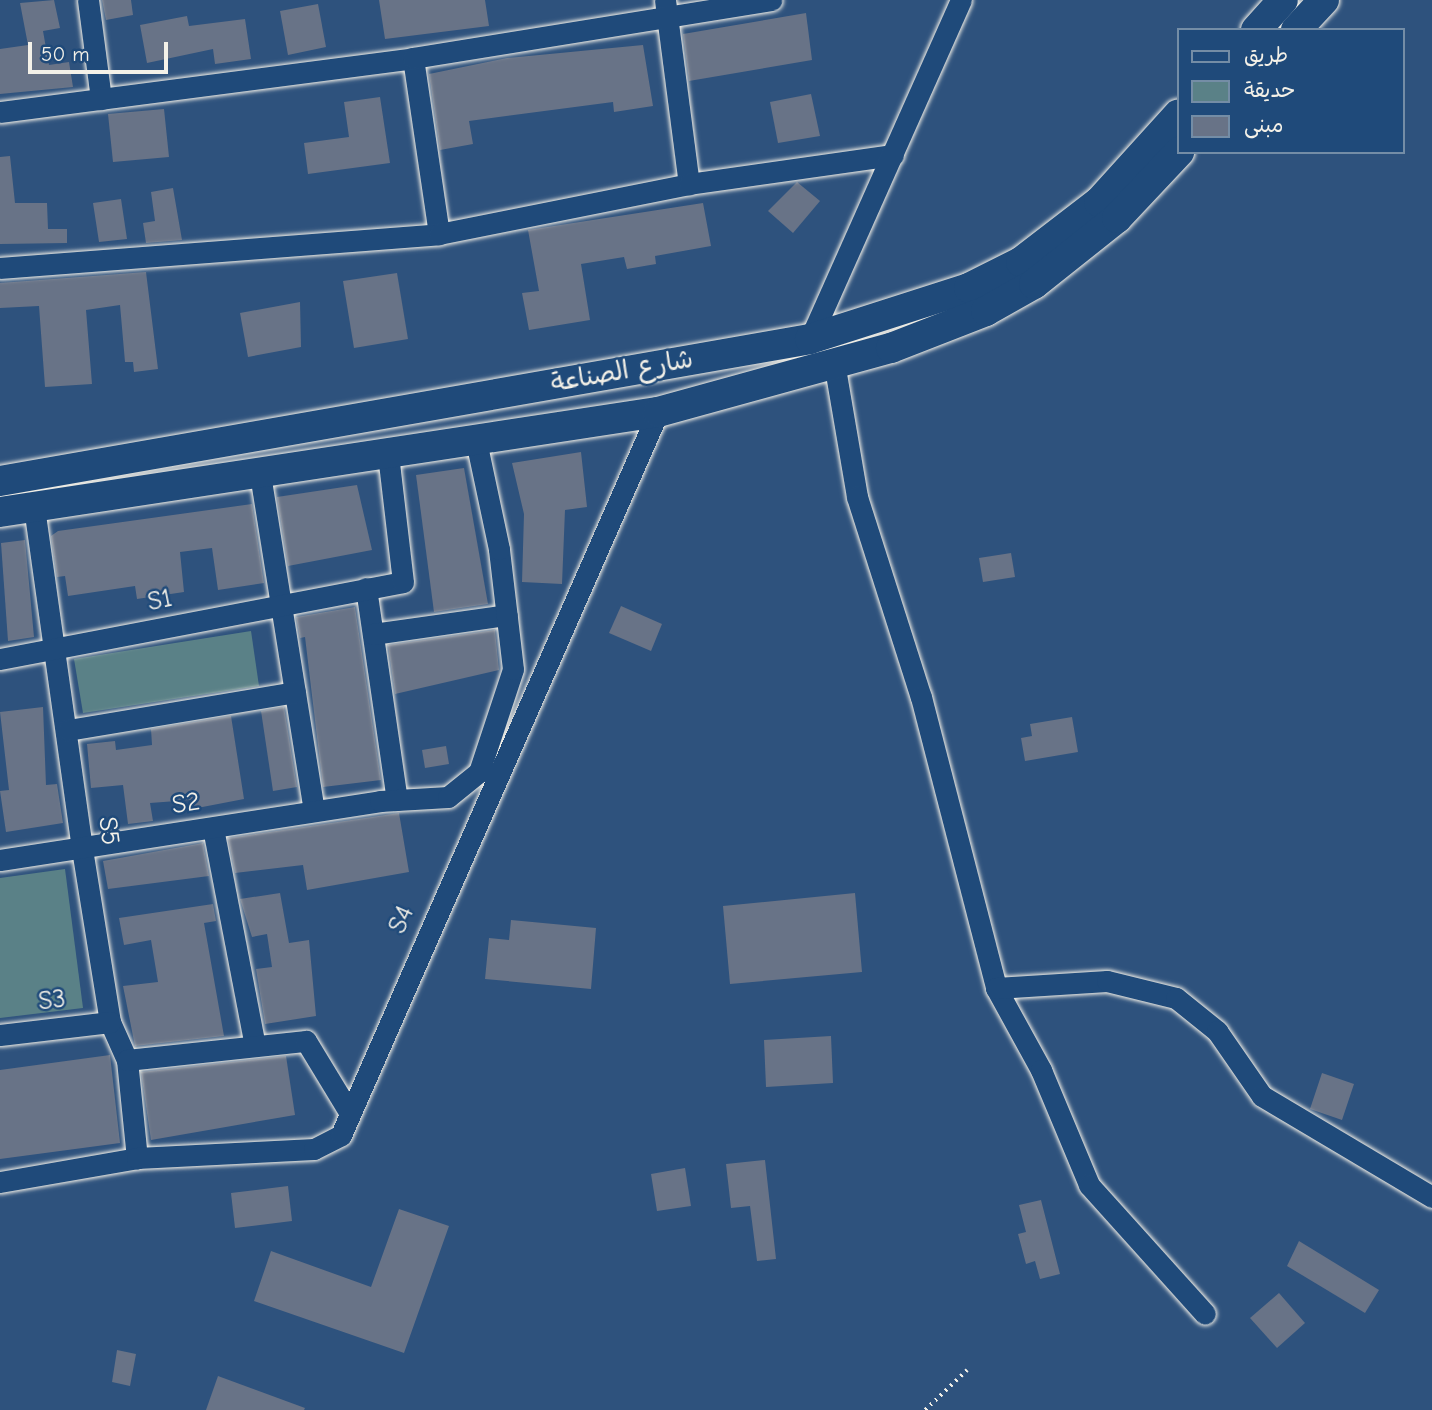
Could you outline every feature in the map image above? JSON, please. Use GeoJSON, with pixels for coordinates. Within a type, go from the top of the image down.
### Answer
{"type":"FeatureCollection","features":[{"type":"Feature","properties":{"kind":"main road"},"geometry":{"type":"LineString","coordinates":[[1258,28],[1283,0]]}},
{"type":"Feature","properties":{"kind":"main road"},"geometry":{"type":"LineString","coordinates":[[1298,28],[1324,0]]}},
{"type":"Feature","properties":{"kind":"main road","name":"شارع الصناعة"},"geometry":{"type":"LineString","coordinates":[[0,481],[810,339],[970,288],[1021,262],[1100,202],[1176,117]]}},
{"type":"Feature","properties":{"kind":"main road","name":"شارع الصناعة"},"geometry":{"type":"LineString","coordinates":[[0,512],[658,412],[834,362],[986,311],[1034,284],[1117,218],[1178,154]]}},
{"type":"Feature","properties":{"kind":"street"},"geometry":{"type":"LineString","coordinates":[[88,0],[101,99]]}},
{"type":"Feature","properties":{"kind":"street"},"geometry":{"type":"LineString","coordinates":[[0,112],[413,58],[666,9],[771,0]]}},
{"type":"Feature","properties":{"kind":"street"},"geometry":{"type":"LineString","coordinates":[[810,339],[961,0]]}},
{"type":"Feature","properties":{"kind":"street"},"geometry":{"type":"LineString","coordinates":[[666,9],[689,184]]}},
{"type":"Feature","properties":{"kind":"street"},"geometry":{"type":"LineString","coordinates":[[413,58],[439,234]]}},
{"type":"Feature","properties":{"kind":"street"},"geometry":{"type":"LineString","coordinates":[[0,268],[439,234],[689,184],[893,155]]}},
{"type":"Feature","properties":{"kind":"street"},"geometry":{"type":"LineString","coordinates":[[834,362],[857,498],[921,697],[996,988],[1041,1070],[1088,1185],[1205,1314]]}},
{"type":"Feature","properties":{"kind":"street","name":"S4"},"geometry":{"type":"LineString","coordinates":[[0,1182],[137,1158],[314,1149],[341,1135],[348,1110],[658,412]]}},
{"type":"Feature","properties":{"kind":"street","name":"S2"},"geometry":{"type":"LineString","coordinates":[[0,860],[388,800],[448,797],[479,772],[513,669],[507,615],[476,441]]}},
{"type":"Feature","properties":{"kind":"street","name":"S1"},"geometry":{"type":"LineString","coordinates":[[0,659],[58,651],[331,594],[403,582],[388,454]]}},
{"type":"Feature","properties":{"kind":"street"},"geometry":{"type":"LineString","coordinates":[[260,474],[314,811]]}},
{"type":"Feature","properties":{"kind":"street","name":"S5"},"geometry":{"type":"LineString","coordinates":[[34,507],[58,651],[82,849],[110,1022],[127,1060],[137,1158]]}},
{"type":"Feature","properties":{"kind":"street"},"geometry":{"type":"LineString","coordinates":[[366,588],[373,634],[388,800]]}},
{"type":"Feature","properties":{"kind":"street"},"geometry":{"type":"LineString","coordinates":[[373,634],[507,615]]}},
{"type":"Feature","properties":{"kind":"street"},"geometry":{"type":"LineString","coordinates":[[68,730],[295,692]]}},
{"type":"Feature","properties":{"kind":"street"},"geometry":{"type":"LineString","coordinates":[[213,828],[254,1041]]}},
{"type":"Feature","properties":{"kind":"street"},"geometry":{"type":"LineString","coordinates":[[996,988],[1107,981],[1176,998],[1217,1031],[1262,1096],[1432,1197]]}},
{"type":"Feature","properties":{"kind":"street","name":"S3"},"geometry":{"type":"LineString","coordinates":[[0,1035],[110,1022]]}},
{"type":"Feature","properties":{"kind":"street"},"geometry":{"type":"LineString","coordinates":[[127,1060],[254,1041],[306,1041],[348,1110]]}},
{"type":"Feature","properties":{"kind":"path"},"geometry":{"type":"LineString","coordinates":[[925,1410],[967,1370]]}},
{"type":"Feature","properties":{"kind":"green space"},"geometry":{"type":"Polygon","coordinates":[[[251,631],[259,686],[83,713],[74,659],[251,631]]]}},
{"type":"Feature","properties":{"kind":"green space"},"geometry":{"type":"Polygon","coordinates":[[[65,869],[83,1008],[0,1018],[0,878],[65,869]]]}},
{"type":"Feature","properties":{"kind":"building"},"geometry":{"type":"Polygon","coordinates":[[[54,0],[60,28],[43,31],[49,65],[69,62],[73,87],[0,94],[0,49],[28,45],[20,3],[54,0]]]}},
{"type":"Feature","properties":{"kind":"building"},"geometry":{"type":"Polygon","coordinates":[[[102,0],[131,0],[133,15],[106,20],[102,0]]]}},
{"type":"Feature","properties":{"kind":"building"},"geometry":{"type":"Polygon","coordinates":[[[379,0],[485,0],[489,26],[385,39],[379,0]]]}},
{"type":"Feature","properties":{"kind":"building"},"geometry":{"type":"Polygon","coordinates":[[[318,4],[326,47],[288,55],[280,11],[318,4]]]}},
{"type":"Feature","properties":{"kind":"building"},"geometry":{"type":"Polygon","coordinates":[[[806,13],[812,60],[689,81],[683,34],[806,13]]]}},
{"type":"Feature","properties":{"kind":"building"},"geometry":{"type":"Polygon","coordinates":[[[187,16],[189,26],[245,19],[251,59],[215,64],[213,49],[147,63],[140,25],[187,16]]]}},
{"type":"Feature","properties":{"kind":"building"},"geometry":{"type":"Polygon","coordinates":[[[643,45],[653,106],[614,112],[613,102],[469,121],[473,144],[440,150],[429,74],[507,58],[643,45]]]}},
{"type":"Feature","properties":{"kind":"building"},"geometry":{"type":"Polygon","coordinates":[[[811,94],[820,136],[778,143],[770,102],[811,94]]]}},
{"type":"Feature","properties":{"kind":"building"},"geometry":{"type":"Polygon","coordinates":[[[380,97],[390,163],[308,174],[304,143],[349,137],[344,102],[380,97]]]}},
{"type":"Feature","properties":{"kind":"building"},"geometry":{"type":"Polygon","coordinates":[[[164,109],[169,157],[113,162],[108,114],[164,109]]]}},
{"type":"Feature","properties":{"kind":"building"},"geometry":{"type":"Polygon","coordinates":[[[10,156],[15,203],[47,203],[48,229],[67,229],[67,243],[0,244],[0,157],[10,156]]]}},
{"type":"Feature","properties":{"kind":"building"},"geometry":{"type":"Polygon","coordinates":[[[797,182],[820,201],[793,233],[768,211],[797,182]]]}},
{"type":"Feature","properties":{"kind":"building"},"geometry":{"type":"Polygon","coordinates":[[[173,188],[182,240],[146,243],[143,223],[155,221],[151,192],[173,188]]]}},
{"type":"Feature","properties":{"kind":"building"},"geometry":{"type":"Polygon","coordinates":[[[121,199],[127,239],[99,242],[93,203],[121,199]]]}},
{"type":"Feature","properties":{"kind":"building"},"geometry":{"type":"Polygon","coordinates":[[[703,203],[711,246],[655,256],[656,264],[627,269],[624,257],[581,264],[590,320],[529,330],[522,293],[539,291],[528,230],[703,203]]]}},
{"type":"Feature","properties":{"kind":"building"},"geometry":{"type":"Polygon","coordinates":[[[146,272],[158,369],[134,372],[133,362],[125,362],[120,305],[86,310],[92,384],[45,387],[39,306],[0,308],[0,283],[146,272]]]}},
{"type":"Feature","properties":{"kind":"building"},"geometry":{"type":"Polygon","coordinates":[[[397,273],[408,339],[354,348],[343,281],[397,273]]]}},
{"type":"Feature","properties":{"kind":"building"},"geometry":{"type":"Polygon","coordinates":[[[300,302],[301,347],[248,357],[240,313],[300,302]]]}},
{"type":"Feature","properties":{"kind":"building"},"geometry":{"type":"Polygon","coordinates":[[[581,452],[587,507],[565,510],[562,584],[522,582],[524,514],[512,463],[581,452]]]}},
{"type":"Feature","properties":{"kind":"building"},"geometry":{"type":"Polygon","coordinates":[[[464,468],[488,604],[434,612],[416,475],[464,468]]]}},
{"type":"Feature","properties":{"kind":"building"},"geometry":{"type":"Polygon","coordinates":[[[357,485],[372,550],[288,566],[277,497],[357,485]]]}},
{"type":"Feature","properties":{"kind":"building"},"geometry":{"type":"Polygon","coordinates":[[[252,504],[264,583],[218,590],[212,548],[180,552],[184,592],[137,599],[135,586],[68,596],[65,576],[57,577],[51,536],[58,531],[252,504]]]}},
{"type":"Feature","properties":{"kind":"building"},"geometry":{"type":"Polygon","coordinates":[[[25,540],[34,637],[8,641],[1,543],[25,540]]]}},
{"type":"Feature","properties":{"kind":"building"},"geometry":{"type":"Polygon","coordinates":[[[1011,553],[1015,577],[983,582],[979,558],[1011,553]]]}},
{"type":"Feature","properties":{"kind":"building"},"geometry":{"type":"Polygon","coordinates":[[[621,606],[662,624],[651,651],[609,633],[621,606]]]}},
{"type":"Feature","properties":{"kind":"building"},"geometry":{"type":"Polygon","coordinates":[[[355,607],[381,780],[323,787],[305,637],[300,638],[296,617],[355,607]]]}},
{"type":"Feature","properties":{"kind":"building"},"geometry":{"type":"Polygon","coordinates":[[[495,630],[499,670],[395,694],[388,645],[495,630]]]}},
{"type":"Feature","properties":{"kind":"building"},"geometry":{"type":"Polygon","coordinates":[[[43,707],[46,785],[57,784],[63,823],[6,832],[0,791],[9,790],[0,712],[43,707]]]}},
{"type":"Feature","properties":{"kind":"building"},"geometry":{"type":"Polygon","coordinates":[[[284,707],[297,787],[273,791],[261,711],[284,707]]]}},
{"type":"Feature","properties":{"kind":"building"},"geometry":{"type":"Polygon","coordinates":[[[231,716],[244,799],[192,809],[190,800],[150,803],[153,821],[128,824],[123,785],[91,788],[87,744],[115,741],[116,750],[152,745],[151,729],[231,716]]]}},
{"type":"Feature","properties":{"kind":"building"},"geometry":{"type":"Polygon","coordinates":[[[1072,717],[1078,752],[1025,761],[1021,738],[1032,736],[1030,724],[1072,717]]]}},
{"type":"Feature","properties":{"kind":"building"},"geometry":{"type":"Polygon","coordinates":[[[446,746],[449,764],[425,768],[422,750],[446,746]]]}},
{"type":"Feature","properties":{"kind":"building"},"geometry":{"type":"Polygon","coordinates":[[[399,813],[409,872],[307,890],[303,865],[235,873],[228,838],[399,813]]]}},
{"type":"Feature","properties":{"kind":"building"},"geometry":{"type":"Polygon","coordinates":[[[203,843],[209,876],[108,889],[103,861],[203,843]]]}},
{"type":"Feature","properties":{"kind":"building"},"geometry":{"type":"Polygon","coordinates":[[[280,893],[289,943],[309,940],[316,1016],[265,1024],[256,969],[272,967],[267,934],[252,937],[240,899],[280,893]]]}},
{"type":"Feature","properties":{"kind":"building"},"geometry":{"type":"Polygon","coordinates":[[[855,893],[862,972],[730,984],[723,906],[855,893]]]}},
{"type":"Feature","properties":{"kind":"building"},"geometry":{"type":"Polygon","coordinates":[[[213,904],[216,921],[204,923],[224,1036],[135,1046],[123,986],[158,982],[151,940],[124,945],[119,918],[213,904]]]}},
{"type":"Feature","properties":{"kind":"building"},"geometry":{"type":"Polygon","coordinates":[[[511,920],[596,928],[591,989],[485,979],[489,938],[509,940],[511,920]]]}},
{"type":"Feature","properties":{"kind":"building"},"geometry":{"type":"Polygon","coordinates":[[[831,1036],[833,1083],[766,1087],[764,1040],[831,1036]]]}},
{"type":"Feature","properties":{"kind":"building"},"geometry":{"type":"Polygon","coordinates":[[[110,1055],[120,1143],[0,1159],[0,1070],[110,1055]]]}},
{"type":"Feature","properties":{"kind":"building"},"geometry":{"type":"Polygon","coordinates":[[[286,1056],[295,1115],[151,1140],[141,1072],[286,1056]]]}},
{"type":"Feature","properties":{"kind":"building"},"geometry":{"type":"Polygon","coordinates":[[[1322,1073],[1354,1084],[1342,1120],[1310,1109],[1322,1073]]]}},
{"type":"Feature","properties":{"kind":"building"},"geometry":{"type":"Polygon","coordinates":[[[765,1160],[776,1259],[757,1261],[750,1206],[731,1208],[726,1164],[765,1160]]]}},
{"type":"Feature","properties":{"kind":"building"},"geometry":{"type":"Polygon","coordinates":[[[685,1168],[691,1206],[657,1211],[651,1174],[685,1168]]]}},
{"type":"Feature","properties":{"kind":"building"},"geometry":{"type":"Polygon","coordinates":[[[288,1186],[292,1221],[235,1228],[231,1193],[288,1186]]]}},
{"type":"Feature","properties":{"kind":"building"},"geometry":{"type":"Polygon","coordinates":[[[1041,1200],[1060,1274],[1040,1279],[1035,1261],[1026,1264],[1018,1234],[1026,1232],[1019,1205],[1041,1200]]]}},
{"type":"Feature","properties":{"kind":"building"},"geometry":{"type":"Polygon","coordinates":[[[399,1209],[449,1226],[404,1353],[254,1301],[271,1251],[371,1287],[399,1209]]]}},
{"type":"Feature","properties":{"kind":"building"},"geometry":{"type":"Polygon","coordinates":[[[1299,1241],[1379,1290],[1365,1313],[1287,1266],[1299,1241]]]}},
{"type":"Feature","properties":{"kind":"building"},"geometry":{"type":"Polygon","coordinates":[[[1279,1293],[1305,1323],[1277,1348],[1250,1318],[1279,1293]]]}},
{"type":"Feature","properties":{"kind":"building"},"geometry":{"type":"Polygon","coordinates":[[[117,1350],[136,1354],[130,1386],[112,1382],[117,1350]]]}},
{"type":"Feature","properties":{"kind":"building"},"geometry":{"type":"Polygon","coordinates":[[[218,1376],[305,1408],[206,1410],[218,1376]]]}}]}
